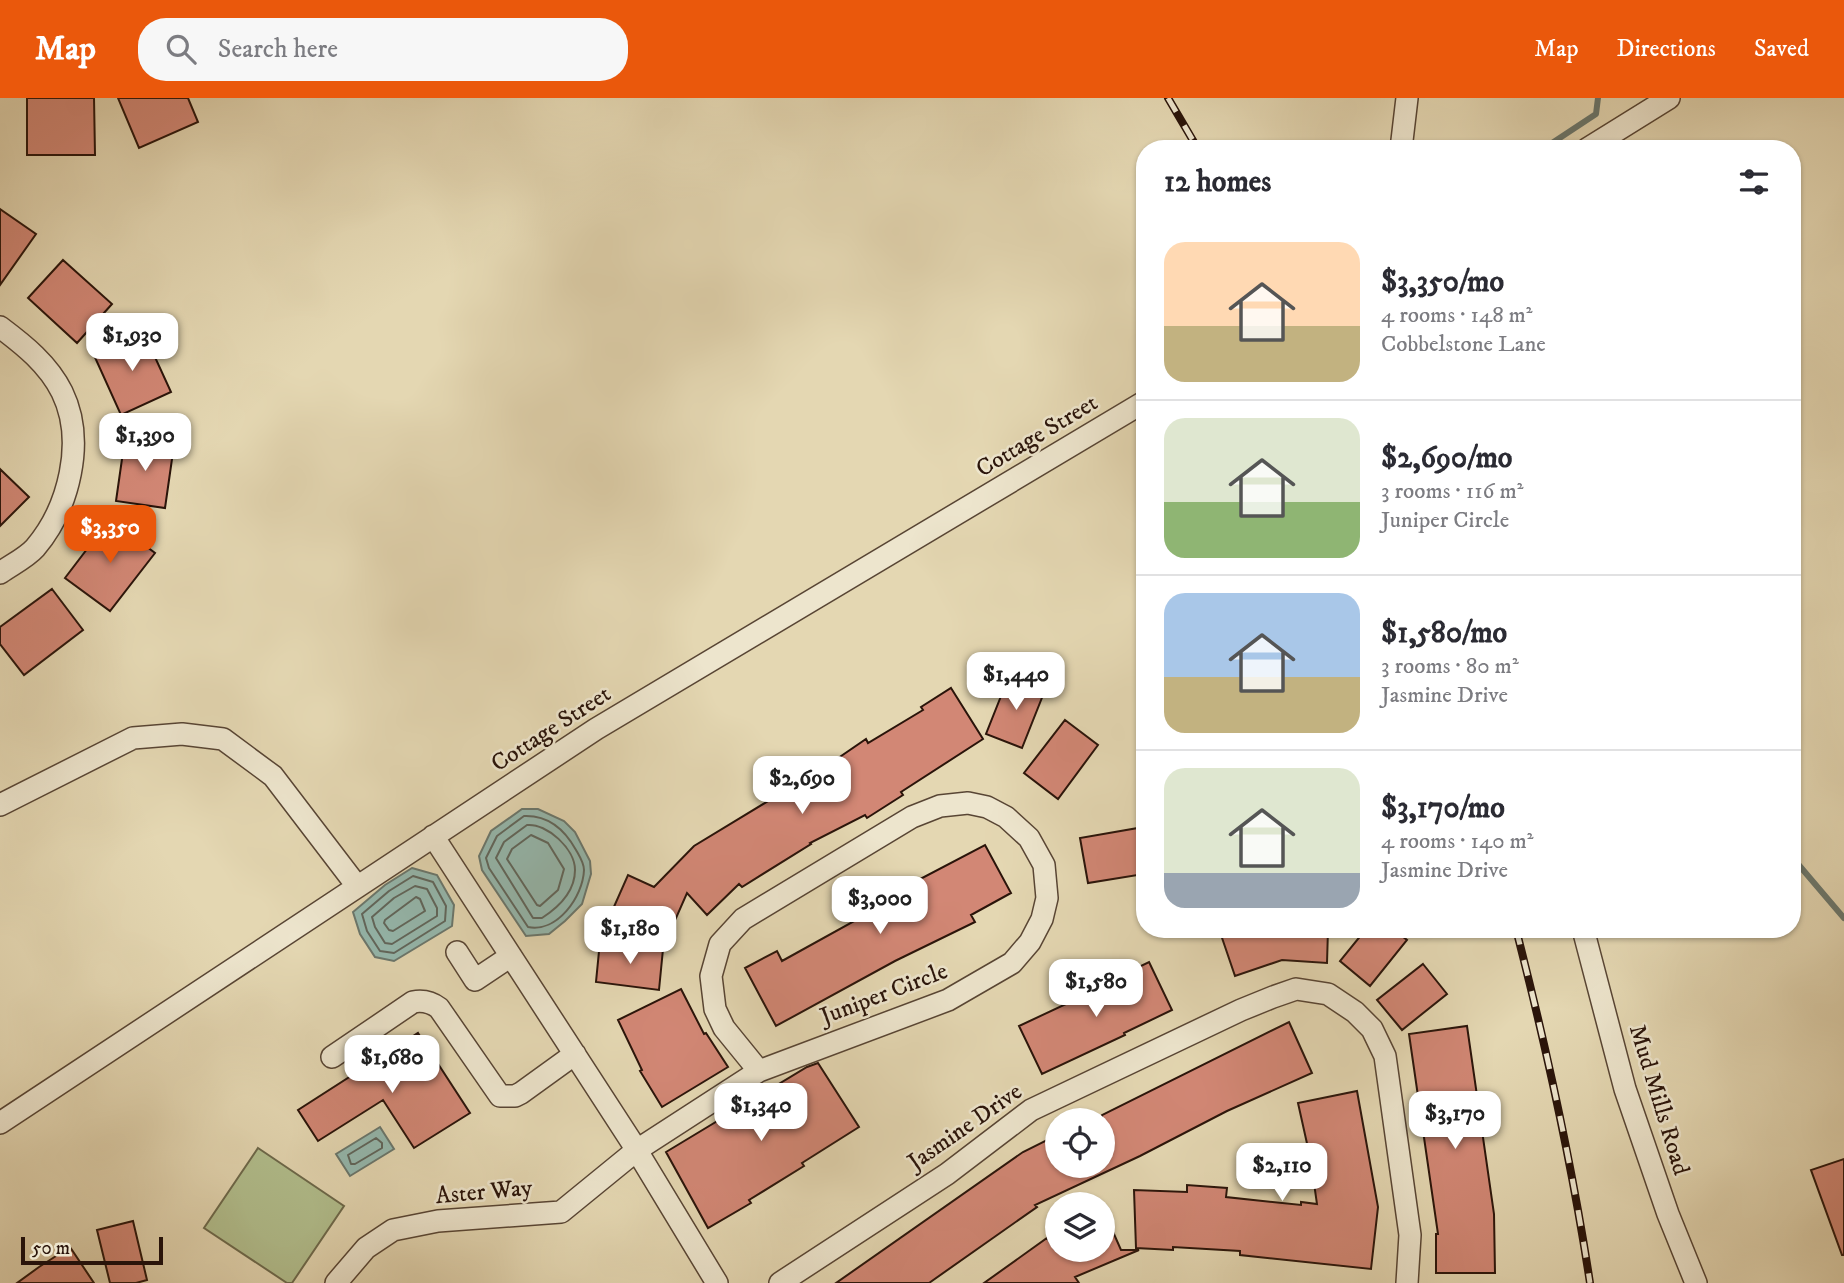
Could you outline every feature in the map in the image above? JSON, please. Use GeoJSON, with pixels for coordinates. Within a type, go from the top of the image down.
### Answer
{"type":"FeatureCollection","features":[{"type":"Feature","properties":{"kind":"street"},"geometry":{"type":"LineString","coordinates":[[1402,140],[1407,98]]}},
{"type":"Feature","properties":{"kind":"street"},"geometry":{"type":"LineString","coordinates":[[1601,140],[1669,98]]}},
{"type":"Feature","properties":{"kind":"street"},"geometry":{"type":"LineString","coordinates":[[0,327],[36,354],[62,392],[71,418],[73,450],[61,506],[46,532],[33,550],[0,573]]}},
{"type":"Feature","properties":{"kind":"street","name":"Cottage Street"},"geometry":{"type":"LineString","coordinates":[[0,1123],[596,729],[1136,407]]}},
{"type":"Feature","properties":{"kind":"street"},"geometry":{"type":"LineString","coordinates":[[0,805],[133,738],[182,734],[223,739],[273,776],[357,886]]}},
{"type":"Feature","properties":{"kind":"street","name":"Juniper Circle"},"geometry":{"type":"LineString","coordinates":[[637,1150],[759,1071],[948,1000],[1012,962],[1030,942],[1042,919],[1047,898],[1044,865],[1029,838],[1006,817],[987,807],[968,803],[940,806],[912,817],[743,919],[720,944],[710,976],[715,1009],[724,1028],[759,1071]]}},
{"type":"Feature","properties":{"kind":"street"},"geometry":{"type":"LineString","coordinates":[[433,836],[637,1150],[717,1283]]}},
{"type":"Feature","properties":{"kind":"street","name":"Mud Mills Road"},"geometry":{"type":"LineString","coordinates":[[1585,938],[1625,1089],[1668,1214],[1696,1283]]}},
{"type":"Feature","properties":{"kind":"street"},"geometry":{"type":"LineString","coordinates":[[457,952],[475,980],[511,956]]}},
{"type":"Feature","properties":{"kind":"street","name":"Jasmine Drive"},"geometry":{"type":"LineString","coordinates":[[780,1283],[947,1174],[1031,1110],[1241,1010],[1296,989],[1328,994],[1355,1012],[1372,1029],[1385,1056],[1410,1235],[1407,1283]]}},
{"type":"Feature","properties":{"kind":"street"},"geometry":{"type":"LineString","coordinates":[[332,1056],[413,1002],[419,1001],[427,1001],[439,1009],[500,1096],[515,1096],[521,1093],[575,1054]]}},
{"type":"Feature","properties":{"kind":"street","name":"Aster Way"},"geometry":{"type":"LineString","coordinates":[[337,1283],[366,1248],[393,1230],[438,1221],[561,1212],[637,1150]]}},
{"type":"Feature","properties":{"kind":"green space"},"geometry":{"type":"Polygon","coordinates":[[[258,1148],[344,1206],[292,1283],[287,1283],[204,1228],[258,1148]]]}},
{"type":"Feature","properties":{"kind":"water"},"geometry":{"type":"Polygon","coordinates":[[[522,809],[538,809],[564,821],[575,832],[590,861],[591,874],[582,904],[549,934],[526,936],[482,870],[479,856],[491,831],[522,809]]]}},
{"type":"Feature","properties":{"kind":"water"},"geometry":{"type":"Polygon","coordinates":[[[412,868],[437,875],[454,905],[452,926],[394,961],[375,957],[360,934],[353,912],[385,885],[412,868]]]}},
{"type":"Feature","properties":{"kind":"water"},"geometry":{"type":"Polygon","coordinates":[[[380,1127],[394,1149],[350,1176],[336,1154],[380,1127]]]}},
{"type":"Feature","properties":{"kind":"building"},"geometry":{"type":"Polygon","coordinates":[[[27,98],[94,98],[95,155],[27,155],[27,98]]]}},
{"type":"Feature","properties":{"kind":"building"},"geometry":{"type":"Polygon","coordinates":[[[118,98],[188,98],[198,122],[139,148],[118,98]]]}},
{"type":"Feature","properties":{"kind":"building"},"geometry":{"type":"Polygon","coordinates":[[[0,209],[36,234],[0,285],[0,209]]]}},
{"type":"Feature","properties":{"kind":"building"},"geometry":{"type":"Polygon","coordinates":[[[63,260],[112,304],[77,343],[28,298],[63,260]]]}},
{"type":"Feature","properties":{"kind":"building"},"geometry":{"type":"Polygon","coordinates":[[[143,331],[171,392],[121,415],[93,353],[143,331]]]}},
{"type":"Feature","properties":{"kind":"building"},"geometry":{"type":"Polygon","coordinates":[[[125,438],[174,445],[165,508],[116,501],[125,438]]]}},
{"type":"Feature","properties":{"kind":"building"},"geometry":{"type":"Polygon","coordinates":[[[0,469],[29,497],[0,526],[0,469]]]}},
{"type":"Feature","properties":{"kind":"building"},"geometry":{"type":"Polygon","coordinates":[[[110,519],[155,553],[110,611],[65,578],[110,519]]]}},
{"type":"Feature","properties":{"kind":"building"},"geometry":{"type":"Polygon","coordinates":[[[52,589],[83,630],[24,675],[0,644],[0,627],[52,589]]]}},
{"type":"Feature","properties":{"kind":"building"},"geometry":{"type":"Polygon","coordinates":[[[1009,676],[1045,690],[1022,748],[986,734],[1009,676]]]}},
{"type":"Feature","properties":{"kind":"building"},"geometry":{"type":"Polygon","coordinates":[[[951,688],[983,739],[901,792],[903,795],[867,818],[865,815],[810,843],[742,887],[739,884],[707,915],[687,893],[665,943],[609,918],[628,875],[654,887],[694,846],[783,792],[833,766],[831,763],[866,739],[868,743],[923,710],[921,707],[951,688]]]}},
{"type":"Feature","properties":{"kind":"building"},"geometry":{"type":"Polygon","coordinates":[[[1065,720],[1098,745],[1058,799],[1024,773],[1065,720]]]}},
{"type":"Feature","properties":{"kind":"building"},"geometry":{"type":"Polygon","coordinates":[[[1136,828],[1136,875],[1088,883],[1080,838],[1136,828]]]}},
{"type":"Feature","properties":{"kind":"building"},"geometry":{"type":"Polygon","coordinates":[[[985,845],[1011,893],[971,915],[975,922],[895,961],[776,1026],[745,968],[777,951],[782,961],[887,903],[884,898],[985,845]]]}},
{"type":"Feature","properties":{"kind":"building"},"geometry":{"type":"Polygon","coordinates":[[[1222,938],[1328,938],[1327,963],[1282,960],[1235,976],[1222,938]]]}},
{"type":"Feature","properties":{"kind":"building"},"geometry":{"type":"Polygon","coordinates":[[[1359,938],[1407,940],[1370,986],[1340,961],[1359,938]]]}},
{"type":"Feature","properties":{"kind":"building"},"geometry":{"type":"Polygon","coordinates":[[[600,941],[663,949],[659,990],[596,982],[600,941]]]}},
{"type":"Feature","properties":{"kind":"building"},"geometry":{"type":"Polygon","coordinates":[[[1149,962],[1172,1010],[1042,1074],[1019,1026],[1149,962]]]}},
{"type":"Feature","properties":{"kind":"building"},"geometry":{"type":"Polygon","coordinates":[[[1423,964],[1447,994],[1402,1030],[1377,1000],[1423,964]]]}},
{"type":"Feature","properties":{"kind":"building"},"geometry":{"type":"Polygon","coordinates":[[[681,989],[704,1034],[706,1033],[728,1067],[662,1107],[640,1071],[642,1070],[618,1020],[681,989]]]}},
{"type":"Feature","properties":{"kind":"building"},"geometry":{"type":"Polygon","coordinates":[[[1289,1022],[1312,1073],[1227,1111],[1115,1168],[1115,1109],[1289,1022]]]}},
{"type":"Feature","properties":{"kind":"building"},"geometry":{"type":"Polygon","coordinates":[[[1467,1026],[1494,1214],[1495,1273],[1436,1273],[1438,1234],[1409,1034],[1467,1026]]]}},
{"type":"Feature","properties":{"kind":"building"},"geometry":{"type":"Polygon","coordinates":[[[418,1033],[470,1113],[414,1148],[383,1100],[318,1141],[298,1110],[418,1033]]]}},
{"type":"Feature","properties":{"kind":"building"},"geometry":{"type":"Polygon","coordinates":[[[818,1063],[859,1127],[749,1200],[751,1203],[708,1228],[666,1152],[807,1067],[818,1063]]]}},
{"type":"Feature","properties":{"kind":"building"},"geometry":{"type":"Polygon","coordinates":[[[1357,1091],[1378,1207],[1371,1269],[1240,1255],[1240,1251],[1136,1248],[1134,1190],[1187,1192],[1187,1185],[1227,1188],[1226,1197],[1301,1205],[1301,1202],[1317,1204],[1309,1148],[1298,1103],[1357,1091]]]}},
{"type":"Feature","properties":{"kind":"building"},"geometry":{"type":"Polygon","coordinates":[[[1045,1141],[1045,1178],[1093,1178],[1063,1192],[1045,1192],[1045,1200],[1035,1205],[1037,1207],[929,1283],[836,1283],[1023,1152],[1045,1141]]]}},
{"type":"Feature","properties":{"kind":"building"},"geometry":{"type":"Polygon","coordinates":[[[1844,1159],[1844,1255],[1842,1255],[1811,1170],[1844,1159]]]}},
{"type":"Feature","properties":{"kind":"building"},"geometry":{"type":"Polygon","coordinates":[[[133,1221],[147,1280],[136,1283],[110,1283],[97,1230],[133,1221]]]}},
{"type":"Feature","properties":{"kind":"building"},"geometry":{"type":"Polygon","coordinates":[[[1115,1236],[1121,1250],[1139,1250],[1115,1260],[1115,1236]]]}},
{"type":"Feature","properties":{"kind":"building"},"geometry":{"type":"Polygon","coordinates":[[[1045,1239],[1045,1262],[1111,1262],[1075,1277],[1079,1283],[984,1283],[1045,1239]]]}},
{"type":"Feature","properties":{"kind":"building"},"geometry":{"type":"Polygon","coordinates":[[[70,1247],[94,1283],[17,1283],[39,1267],[70,1247]]]}},
{"type":"Feature","properties":{"kind":"waterway"},"geometry":{"type":"LineString","coordinates":[[1557,140],[1596,114],[1598,98]]}},
{"type":"Feature","properties":{"kind":"waterway"},"geometry":{"type":"LineString","coordinates":[[1801,868],[1844,918]]}},
{"type":"Feature","properties":{"kind":"railway"},"geometry":{"type":"LineString","coordinates":[[1168,98],[1193,140]]}},
{"type":"Feature","properties":{"kind":"railway"},"geometry":{"type":"LineString","coordinates":[[1518,938],[1558,1105],[1590,1283]]}}]}
